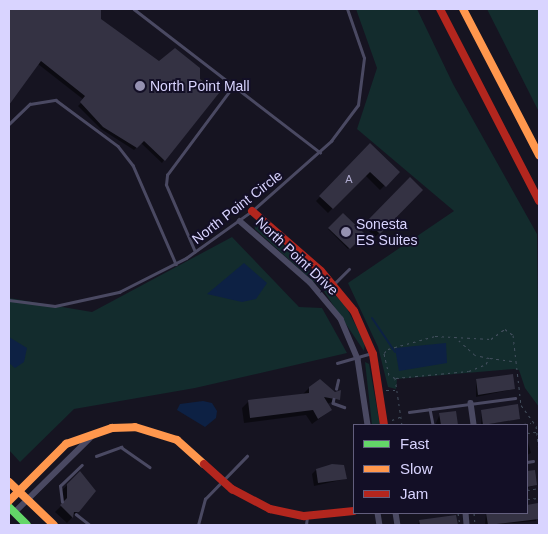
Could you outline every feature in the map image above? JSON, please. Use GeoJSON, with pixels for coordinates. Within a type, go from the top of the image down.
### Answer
{"type":"FeatureCollection","features":[{"type":"Feature","properties":{"kind":"main road"},"geometry":{"type":"LineString","coordinates":[[440,9],[539,201]]}},
{"type":"Feature","properties":{"kind":"main road"},"geometry":{"type":"LineString","coordinates":[[463,9],[539,156]]}},
{"type":"Feature","properties":{"kind":"main road","name":"North Point Drive"},"geometry":{"type":"LineString","coordinates":[[252,211],[334,284],[354,311],[372,352],[387,423]]}},
{"type":"Feature","properties":{"kind":"main road"},"geometry":{"type":"LineString","coordinates":[[9,501],[66,444],[100,432],[135,427],[166,435],[222,481],[260,506],[307,516],[353,511]]}},
{"type":"Feature","properties":{"kind":"main road"},"geometry":{"type":"LineString","coordinates":[[9,482],[54,525]]}},
{"type":"Feature","properties":{"kind":"main road"},"geometry":{"type":"LineString","coordinates":[[11,513],[27,525]]}},
{"type":"Feature","properties":{"kind":"street","name":"North Point Drive"},"geometry":{"type":"LineString","coordinates":[[240,221],[322,294],[341,319],[358,359],[368,424]]}},
{"type":"Feature","properties":{"kind":"street"},"geometry":{"type":"LineString","coordinates":[[471,403],[474,424]]}},
{"type":"Feature","properties":{"kind":"street"},"geometry":{"type":"LineString","coordinates":[[11,513],[73,451],[100,432]]}},
{"type":"Feature","properties":{"kind":"lane"},"geometry":{"type":"LineString","coordinates":[[134,9],[320,152]]}},
{"type":"Feature","properties":{"kind":"lane","name":"North Point Circle"},"geometry":{"type":"LineString","coordinates":[[9,300],[45,306],[83,302],[128,289],[176,264],[252,211],[320,152],[354,112],[363,88],[364,58],[347,9]]}},
{"type":"Feature","properties":{"kind":"lane"},"geometry":{"type":"LineString","coordinates":[[195,252],[166,185],[166,175],[234,85]]}},
{"type":"Feature","properties":{"kind":"lane"},"geometry":{"type":"LineString","coordinates":[[9,124],[30,104],[56,100],[118,146],[133,165],[176,264]]}},
{"type":"Feature","properties":{"kind":"lane"},"geometry":{"type":"LineString","coordinates":[[334,284],[349,269]]}},
{"type":"Feature","properties":{"kind":"lane"},"geometry":{"type":"LineString","coordinates":[[337,364],[358,359],[372,352]]}},
{"type":"Feature","properties":{"kind":"lane"},"geometry":{"type":"LineString","coordinates":[[336,389],[338,380]]}},
{"type":"Feature","properties":{"kind":"lane"},"geometry":{"type":"LineString","coordinates":[[409,412],[515,398]]}},
{"type":"Feature","properties":{"kind":"lane"},"geometry":{"type":"LineString","coordinates":[[334,399],[333,403],[344,407]]}},
{"type":"Feature","properties":{"kind":"lane"},"geometry":{"type":"LineString","coordinates":[[430,409],[432,424]]}},
{"type":"Feature","properties":{"kind":"lane"},"geometry":{"type":"LineString","coordinates":[[96,456],[121,447],[150,467]]}},
{"type":"Feature","properties":{"kind":"lane"},"geometry":{"type":"LineString","coordinates":[[198,525],[205,499],[247,456]]}},
{"type":"Feature","properties":{"kind":"lane"},"geometry":{"type":"LineString","coordinates":[[528,462],[533,461]]}},
{"type":"Feature","properties":{"kind":"lane"},"geometry":{"type":"LineString","coordinates":[[62,502],[60,486],[82,465]]}},
{"type":"Feature","properties":{"kind":"lane"},"geometry":{"type":"LineString","coordinates":[[76,514],[90,525]]}},
{"type":"Feature","properties":{"kind":"lane"},"geometry":{"type":"LineString","coordinates":[[306,525],[307,516]]}},
{"type":"Feature","properties":{"kind":"path"},"geometry":{"type":"LineString","coordinates":[[489,358],[481,368],[469,371],[395,378],[389,375],[384,353],[393,346],[455,337],[491,339],[505,329],[513,335],[514,361],[521,405],[536,432],[539,450]]}},
{"type":"Feature","properties":{"kind":"path"},"geometry":{"type":"LineString","coordinates":[[455,337],[475,355],[514,361]]}},
{"type":"Feature","properties":{"kind":"path"},"geometry":{"type":"LineString","coordinates":[[395,378],[402,424]]}},
{"type":"Feature","properties":{"kind":"path"},"geometry":{"type":"LineString","coordinates":[[386,390],[397,390]]}},
{"type":"Feature","properties":{"kind":"path"},"geometry":{"type":"LineString","coordinates":[[387,423],[400,417]]}},
{"type":"Feature","properties":{"kind":"path"},"geometry":{"type":"LineString","coordinates":[[524,424],[532,423]]}},
{"type":"Feature","properties":{"kind":"path"},"geometry":{"type":"LineString","coordinates":[[528,433],[536,432]]}},
{"type":"Feature","properties":{"kind":"green space"},"geometry":{"type":"Polygon","coordinates":[[[356,9],[417,9],[453,84],[537,234],[539,407],[525,388],[519,370],[514,369],[397,379],[396,389],[388,387],[378,347],[348,283],[454,211],[357,129],[377,68],[356,9]]]}},
{"type":"Feature","properties":{"kind":"green space"},"geometry":{"type":"Polygon","coordinates":[[[487,9],[539,9],[539,112],[487,9]]]}},
{"type":"Feature","properties":{"kind":"green space"},"geometry":{"type":"Polygon","coordinates":[[[259,221],[345,305],[365,343],[364,351],[323,290],[255,229],[254,223],[259,221]]]}},
{"type":"Feature","properties":{"kind":"green space"},"geometry":{"type":"Polygon","coordinates":[[[232,237],[299,307],[322,308],[347,353],[195,388],[74,409],[20,462],[9,450],[9,298],[92,312],[232,237]]]}},
{"type":"Feature","properties":{"kind":"green space"},"geometry":{"type":"Polygon","coordinates":[[[365,362],[369,364],[380,424],[372,424],[365,362]]]}},
{"type":"Feature","properties":{"kind":"water"},"geometry":{"type":"Polygon","coordinates":[[[244,263],[267,283],[256,299],[242,302],[207,294],[244,263]]]}},
{"type":"Feature","properties":{"kind":"water"},"geometry":{"type":"Polygon","coordinates":[[[9,337],[27,348],[24,362],[15,368],[9,363],[9,337]]]}},
{"type":"Feature","properties":{"kind":"water"},"geometry":{"type":"Polygon","coordinates":[[[446,343],[447,363],[399,371],[395,348],[446,343]]]}},
{"type":"Feature","properties":{"kind":"water"},"geometry":{"type":"Polygon","coordinates":[[[203,401],[212,403],[217,411],[216,418],[205,427],[177,410],[180,404],[203,401]]]}},
{"type":"Feature","properties":{"kind":"building","name":"North Point Mall"},"geometry":{"type":"Polygon","coordinates":[[[9,9],[101,9],[101,19],[159,61],[175,48],[200,68],[200,79],[219,93],[165,161],[144,141],[137,148],[103,127],[80,102],[85,96],[41,61],[9,105],[9,9]]]}},
{"type":"Feature","properties":{"kind":"building"},"geometry":{"type":"Polygon","coordinates":[[[370,143],[400,172],[386,187],[370,172],[333,209],[319,196],[370,143]]]}},
{"type":"Feature","properties":{"kind":"building"},"geometry":{"type":"Polygon","coordinates":[[[410,177],[423,190],[380,234],[367,221],[410,177]]]}},
{"type":"Feature","properties":{"kind":"building"},"geometry":{"type":"Polygon","coordinates":[[[343,213],[365,234],[350,249],[328,228],[343,213]]]}},
{"type":"Feature","properties":{"kind":"building"},"geometry":{"type":"Polygon","coordinates":[[[513,374],[515,389],[478,395],[476,379],[513,374]]]}},
{"type":"Feature","properties":{"kind":"building"},"geometry":{"type":"Polygon","coordinates":[[[320,379],[335,392],[341,390],[340,400],[324,397],[332,410],[318,419],[313,410],[250,418],[248,400],[309,393],[309,387],[320,379]]]}},
{"type":"Feature","properties":{"kind":"building"},"geometry":{"type":"Polygon","coordinates":[[[518,404],[520,419],[483,424],[481,410],[518,404]]]}},
{"type":"Feature","properties":{"kind":"building"},"geometry":{"type":"Polygon","coordinates":[[[456,411],[458,424],[441,424],[439,413],[456,411]]]}},
{"type":"Feature","properties":{"kind":"building"},"geometry":{"type":"Polygon","coordinates":[[[332,464],[344,465],[347,479],[318,483],[316,469],[332,464]]]}},
{"type":"Feature","properties":{"kind":"building"},"geometry":{"type":"Polygon","coordinates":[[[535,470],[537,485],[528,487],[528,471],[535,470]]]}},
{"type":"Feature","properties":{"kind":"building"},"geometry":{"type":"Polygon","coordinates":[[[80,471],[96,491],[79,512],[74,512],[73,518],[60,505],[67,498],[67,484],[80,471]]]}},
{"type":"Feature","properties":{"kind":"building"},"geometry":{"type":"Polygon","coordinates":[[[538,503],[539,519],[488,525],[486,514],[528,514],[528,505],[538,503]]]}},
{"type":"Feature","properties":{"kind":"building"},"geometry":{"type":"Polygon","coordinates":[[[456,515],[458,525],[420,525],[419,520],[456,515]]]}},
{"type":"Feature","properties":{"kind":"waterway"},"geometry":{"type":"LineString","coordinates":[[372,318],[395,352]]}},
{"type":"Feature","properties":{"kind":"traffic: fast"},"geometry":{"type":"LineString","coordinates":[[9,507],[27,525]]}},
{"type":"Feature","properties":{"kind":"traffic: slow"},"geometry":{"type":"LineString","coordinates":[[463,9],[539,155]]}},
{"type":"Feature","properties":{"kind":"traffic: slow"},"geometry":{"type":"LineString","coordinates":[[9,501],[66,444],[112,428],[135,427],[177,440],[204,464]]}},
{"type":"Feature","properties":{"kind":"traffic: slow"},"geometry":{"type":"LineString","coordinates":[[9,482],[54,525]]}},
{"type":"Feature","properties":{"kind":"traffic: jam"},"geometry":{"type":"LineString","coordinates":[[440,9],[539,201]]}},
{"type":"Feature","properties":{"kind":"traffic: jam"},"geometry":{"type":"LineString","coordinates":[[252,211],[321,271],[354,311],[373,354],[384,424]]}},
{"type":"Feature","properties":{"kind":"traffic: jam"},"geometry":{"type":"LineString","coordinates":[[204,464],[232,489],[270,509],[304,516],[353,511]]}},
{"type":"Feature","properties":{"kind":"place","name":"North Point Mall"},"geometry":{"type":"Point","coordinates":[140,86]}},
{"type":"Feature","properties":{"kind":"place","name":"Sonesta ES Suites"},"geometry":{"type":"Point","coordinates":[346,232]}}]}
